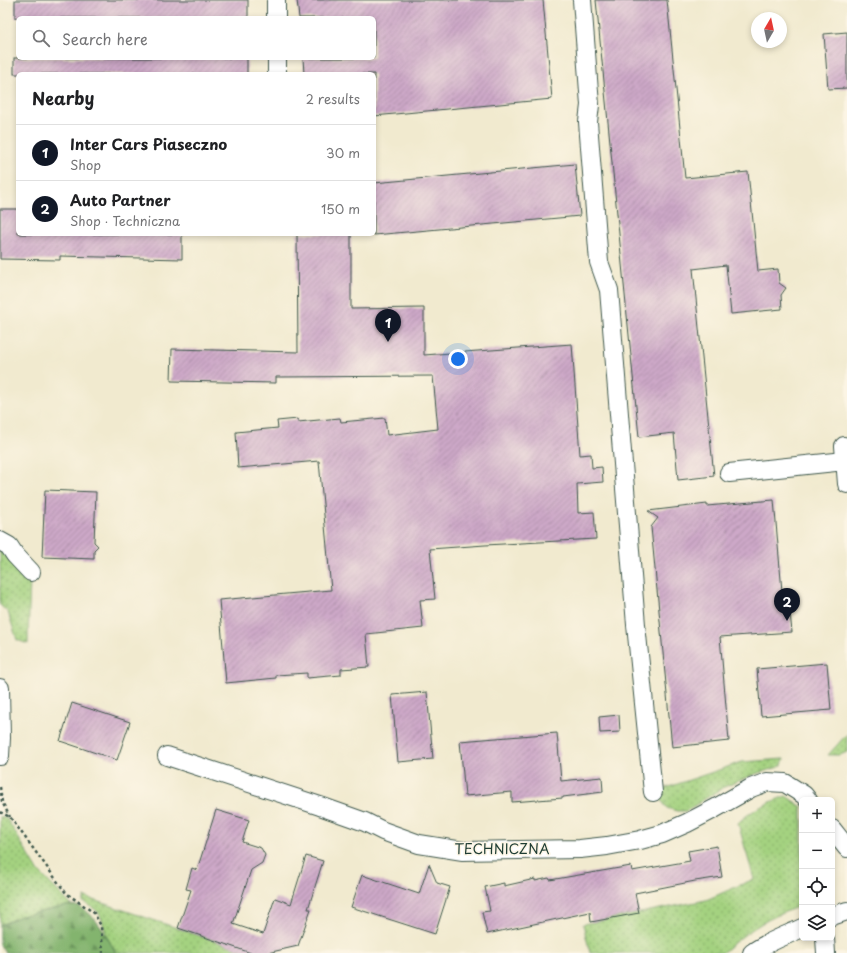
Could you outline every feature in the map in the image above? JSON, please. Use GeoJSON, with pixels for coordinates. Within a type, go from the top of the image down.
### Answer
{"type":"FeatureCollection","features":[{"type":"Feature","properties":{"kind":"street"},"geometry":{"type":"LineString","coordinates":[[276,0],[276,16]]}},
{"type":"Feature","properties":{"kind":"street"},"geometry":{"type":"LineString","coordinates":[[582,0],[590,105],[588,122],[599,262],[609,290],[636,625],[652,792]]}},
{"type":"Feature","properties":{"kind":"street"},"geometry":{"type":"LineString","coordinates":[[277,60],[277,72]]}},
{"type":"Feature","properties":{"kind":"street"},"geometry":{"type":"LineString","coordinates":[[729,473],[845,453],[847,484]]}},
{"type":"Feature","properties":{"kind":"street"},"geometry":{"type":"LineString","coordinates":[[0,541],[9,546],[15,555],[31,572]]}},
{"type":"Feature","properties":{"kind":"street"},"geometry":{"type":"LineString","coordinates":[[0,688],[0,756]]}},
{"type":"Feature","properties":{"kind":"street","name":"TECHNICZNA"},"geometry":{"type":"LineString","coordinates":[[167,756],[320,806],[419,844],[463,851],[580,849],[640,840],[662,834],[687,823],[751,788],[767,782],[785,783],[806,797]]}},
{"type":"Feature","properties":{"kind":"street"},"geometry":{"type":"LineString","coordinates":[[835,833],[847,848]]}},
{"type":"Feature","properties":{"kind":"street"},"geometry":{"type":"LineString","coordinates":[[835,915],[847,911]]}},
{"type":"Feature","properties":{"kind":"street"},"geometry":{"type":"LineString","coordinates":[[752,953],[779,938],[799,929]]}},
{"type":"Feature","properties":{"kind":"street"},"geometry":{"type":"LineString","coordinates":[[825,941],[826,953]]}},
{"type":"Feature","properties":{"kind":"path"},"geometry":{"type":"LineString","coordinates":[[0,787],[2,802],[10,817],[66,892],[94,913],[101,926],[102,953]]}},
{"type":"Feature","properties":{"kind":"path"},"geometry":{"type":"LineString","coordinates":[[0,812],[10,817]]}},
{"type":"Feature","properties":{"kind":"green space"},"geometry":{"type":"Polygon","coordinates":[[[0,547],[30,578],[28,644],[17,640],[8,612],[0,605],[0,547]]]}},
{"type":"Feature","properties":{"kind":"green space"},"geometry":{"type":"Polygon","coordinates":[[[847,734],[847,752],[840,755],[828,755],[847,734]]]}},
{"type":"Feature","properties":{"kind":"green space"},"geometry":{"type":"Polygon","coordinates":[[[784,759],[782,765],[779,767],[758,773],[724,787],[686,811],[677,811],[667,808],[661,800],[660,790],[742,762],[784,759]]]}},
{"type":"Feature","properties":{"kind":"green space"},"geometry":{"type":"Polygon","coordinates":[[[786,796],[799,805],[799,906],[754,928],[722,953],[590,953],[583,924],[706,900],[754,879],[738,823],[760,807],[786,796]]]}},
{"type":"Feature","properties":{"kind":"green space"},"geometry":{"type":"Polygon","coordinates":[[[0,816],[7,819],[39,872],[71,905],[21,916],[0,925],[0,816]]]}},
{"type":"Feature","properties":{"kind":"green space"},"geometry":{"type":"Polygon","coordinates":[[[85,897],[251,953],[115,953],[100,915],[83,902],[85,897]]]}},
{"type":"Feature","properties":{"kind":"green space"},"geometry":{"type":"Polygon","coordinates":[[[71,905],[80,907],[91,915],[105,933],[115,953],[5,953],[0,945],[0,925],[21,916],[71,905]]]}},
{"type":"Feature","properties":{"kind":"building"},"geometry":{"type":"Polygon","coordinates":[[[15,0],[248,0],[248,16],[16,16],[15,18],[15,0]]]}},
{"type":"Feature","properties":{"kind":"building"},"geometry":{"type":"Polygon","coordinates":[[[297,0],[543,0],[552,99],[376,116],[376,72],[304,72],[303,60],[376,60],[376,16],[299,16],[297,0]]]}},
{"type":"Feature","properties":{"kind":"building"},"geometry":{"type":"Polygon","coordinates":[[[596,0],[667,0],[685,178],[748,172],[758,271],[778,269],[779,283],[786,288],[781,295],[782,309],[731,314],[726,265],[693,269],[714,476],[678,480],[674,433],[639,437],[596,0]]]}},
{"type":"Feature","properties":{"kind":"building"},"geometry":{"type":"Polygon","coordinates":[[[847,32],[847,88],[828,89],[824,34],[847,32]]]}},
{"type":"Feature","properties":{"kind":"building"},"geometry":{"type":"Polygon","coordinates":[[[14,58],[16,58],[16,60],[247,60],[247,72],[16,72],[16,74],[14,74],[14,58]]]}},
{"type":"Feature","properties":{"kind":"building"},"geometry":{"type":"Polygon","coordinates":[[[575,164],[580,216],[376,235],[376,183],[575,164]]]}},
{"type":"Feature","properties":{"kind":"building"},"geometry":{"type":"Polygon","coordinates":[[[0,209],[16,209],[16,236],[182,236],[182,259],[60,256],[60,260],[0,259],[0,209]]]}},
{"type":"Feature","properties":{"kind":"building"},"geometry":{"type":"Polygon","coordinates":[[[297,236],[351,236],[351,309],[424,308],[424,355],[572,344],[580,455],[591,454],[592,468],[602,467],[603,482],[577,484],[578,513],[594,512],[596,539],[430,549],[435,599],[420,600],[423,628],[366,634],[369,667],[341,669],[341,675],[307,678],[307,673],[276,675],[276,678],[226,683],[219,600],[331,590],[319,461],[238,468],[236,432],[278,428],[277,421],[298,419],[298,422],[340,418],[341,422],[385,418],[387,435],[438,429],[433,376],[276,377],[276,383],[171,381],[172,349],[298,352],[297,236]]]}},
{"type":"Feature","properties":{"kind":"building"},"geometry":{"type":"Polygon","coordinates":[[[45,490],[96,492],[94,542],[98,546],[94,550],[94,559],[42,557],[45,490]]]}},
{"type":"Feature","properties":{"kind":"building"},"geometry":{"type":"Polygon","coordinates":[[[774,500],[784,614],[790,613],[792,632],[720,637],[729,741],[672,747],[651,527],[658,518],[648,511],[707,504],[707,506],[774,500]]]}},
{"type":"Feature","properties":{"kind":"building"},"geometry":{"type":"Polygon","coordinates":[[[827,663],[831,710],[761,716],[757,669],[827,663]]]}},
{"type":"Feature","properties":{"kind":"building"},"geometry":{"type":"Polygon","coordinates":[[[427,692],[433,759],[398,762],[392,695],[427,692]]]}},
{"type":"Feature","properties":{"kind":"building"},"geometry":{"type":"Polygon","coordinates":[[[72,703],[130,722],[117,760],[60,741],[72,703]]]}},
{"type":"Feature","properties":{"kind":"building"},"geometry":{"type":"Polygon","coordinates":[[[619,715],[620,732],[600,733],[599,717],[619,715]]]}},
{"type":"Feature","properties":{"kind":"building"},"geometry":{"type":"Polygon","coordinates":[[[557,733],[561,781],[602,777],[603,792],[563,798],[512,802],[512,792],[465,796],[460,741],[557,733]]]}},
{"type":"Feature","properties":{"kind":"building"},"geometry":{"type":"Polygon","coordinates":[[[216,810],[249,820],[242,842],[261,848],[265,855],[262,863],[251,870],[233,924],[263,934],[275,898],[291,904],[306,856],[323,861],[308,909],[311,909],[298,946],[267,953],[251,953],[178,928],[191,890],[186,889],[192,868],[197,870],[216,810]]]}},
{"type":"Feature","properties":{"kind":"building"},"geometry":{"type":"Polygon","coordinates":[[[717,846],[722,877],[635,893],[639,913],[591,922],[590,912],[487,934],[482,912],[490,911],[485,887],[504,883],[504,886],[535,879],[535,881],[549,878],[550,880],[631,866],[632,871],[690,861],[688,851],[717,846]]]}},
{"type":"Feature","properties":{"kind":"building"},"geometry":{"type":"Polygon","coordinates":[[[429,864],[437,883],[450,887],[435,934],[351,907],[362,875],[419,894],[429,864]]]}},
{"type":"Feature","properties":{"kind":"place","name":"Inter Cars Piaseczno"},"geometry":{"type":"Point","coordinates":[388,342]}},
{"type":"Feature","properties":{"kind":"place","name":"Auto Partner"},"geometry":{"type":"Point","coordinates":[787,621]}}]}
